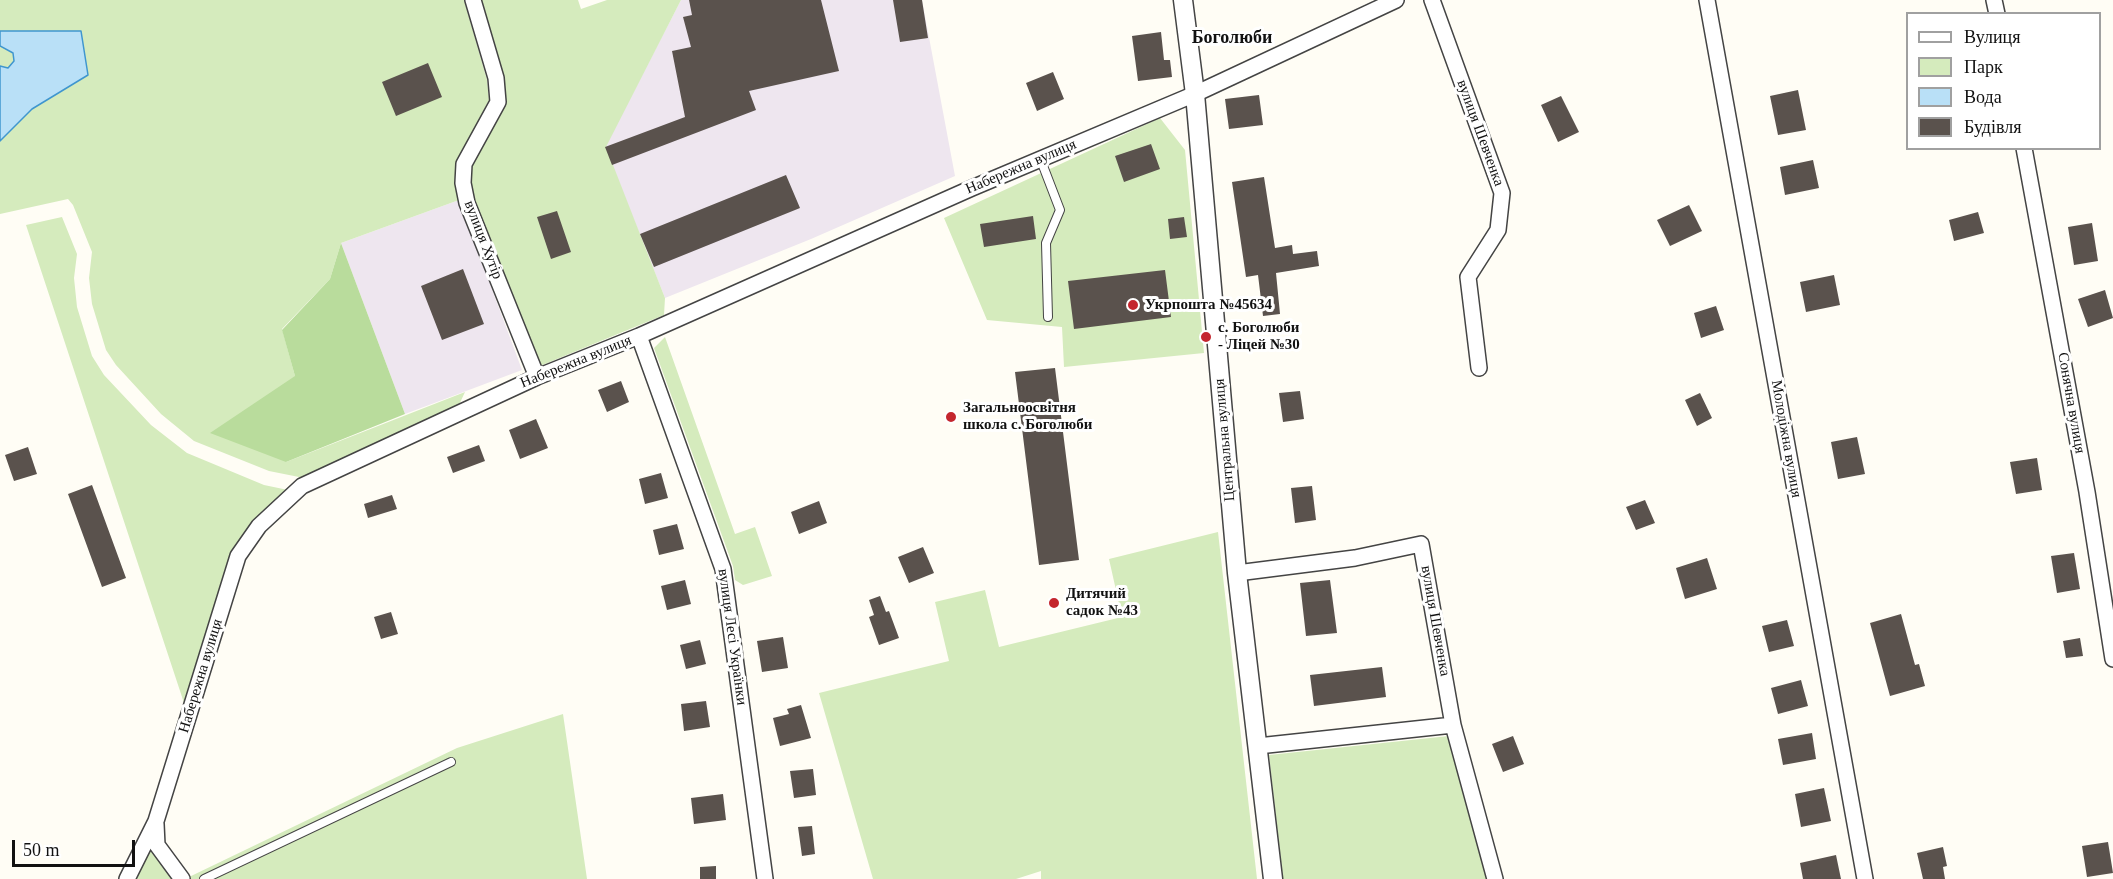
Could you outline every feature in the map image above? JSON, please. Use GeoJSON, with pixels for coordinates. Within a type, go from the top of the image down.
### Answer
{"type":"FeatureCollection","features":[{"type":"Feature","properties":{"kind":"street","name":"вулиця Хутір"},"geometry":{"type":"LineString","coordinates":[[473,0],[496,78],[498,102],[464,164],[462,183],[467,203],[537,377]]}},
{"type":"Feature","properties":{"kind":"street","name":"Центральна вулиця"},"geometry":{"type":"LineString","coordinates":[[1183,0],[1195,94],[1237,573],[1272,879]]}},
{"type":"Feature","properties":{"kind":"street"},"geometry":{"type":"LineString","coordinates":[[1195,94],[1396,0]]}},
{"type":"Feature","properties":{"kind":"street","name":"вулиця Шевченка"},"geometry":{"type":"LineString","coordinates":[[1432,0],[1502,193],[1498,230],[1468,277],[1479,368]]}},
{"type":"Feature","properties":{"kind":"street","name":"Молодіжна вулиця"},"geometry":{"type":"LineString","coordinates":[[1707,0],[1865,879]]}},
{"type":"Feature","properties":{"kind":"street","name":"Набережна вулиця"},"geometry":{"type":"LineString","coordinates":[[127,879],[156,821],[238,556],[259,526],[302,486],[537,377],[639,336],[1040,158],[1195,94]]}},
{"type":"Feature","properties":{"kind":"street","name":"Сонячна вулиця"},"geometry":{"type":"LineString","coordinates":[[2024,150],[2087,492],[2113,659]]}},
{"type":"Feature","properties":{"kind":"street","name":"вулиця Лесі Українки"},"geometry":{"type":"LineString","coordinates":[[639,336],[723,569],[765,879]]}},
{"type":"Feature","properties":{"kind":"street","name":"вулиця Шевченка"},"geometry":{"type":"LineString","coordinates":[[1237,573],[1355,558],[1421,544],[1453,725],[1495,879]]}},
{"type":"Feature","properties":{"kind":"street"},"geometry":{"type":"LineString","coordinates":[[1258,746],[1453,725]]}},
{"type":"Feature","properties":{"kind":"street"},"geometry":{"type":"LineString","coordinates":[[156,821],[157,845],[182,879]]}},
{"type":"Feature","properties":{"kind":"lane"},"geometry":{"type":"LineString","coordinates":[[1040,158],[1060,210],[1046,243],[1048,316]]}},
{"type":"Feature","properties":{"kind":"lane"},"geometry":{"type":"LineString","coordinates":[[204,879],[451,762]]}},
{"type":"Feature","properties":{"kind":"shaded area"},"geometry":{"type":"Polygon","coordinates":[[[681,0],[922,0],[955,176],[811,239],[665,298],[605,147],[681,0]]]}},
{"type":"Feature","properties":{"kind":"shaded area"},"geometry":{"type":"Polygon","coordinates":[[[459,200],[522,370],[405,414],[341,243],[459,200]]]}},
{"type":"Feature","properties":{"kind":"green space"},"geometry":{"type":"Polygon","coordinates":[[[0,0],[464,0],[487,80],[489,100],[457,162],[459,200],[341,243],[330,279],[282,329],[295,376],[286,462],[465,392],[458,407],[304,478],[269,471],[194,441],[161,414],[116,365],[106,350],[92,304],[89,278],[92,252],[73,205],[68,199],[0,214],[0,141],[32,109],[88,75],[81,31],[0,31],[0,0]]]}},
{"type":"Feature","properties":{"kind":"green space"},"geometry":{"type":"Polygon","coordinates":[[[480,0],[578,0],[581,9],[607,0],[681,0],[606,147],[665,298],[664,315],[540,366],[473,201],[469,183],[470,166],[504,103],[480,0]]]}},
{"type":"Feature","properties":{"kind":"green space"},"geometry":{"type":"Polygon","coordinates":[[[0,46],[13,53],[14,61],[8,68],[0,66],[0,46]]]}},
{"type":"Feature","properties":{"kind":"green space"},"geometry":{"type":"Polygon","coordinates":[[[1160,118],[1185,150],[1204,353],[1064,367],[1062,327],[987,320],[944,218],[1160,118]]]}},
{"type":"Feature","properties":{"kind":"green space"},"geometry":{"type":"Polygon","coordinates":[[[62,217],[77,254],[74,278],[77,307],[92,356],[104,375],[151,425],[187,453],[264,485],[288,490],[254,521],[185,706],[26,225],[62,217]]]}},
{"type":"Feature","properties":{"kind":"green space"},"geometry":{"type":"Polygon","coordinates":[[[341,243],[405,414],[286,462],[210,433],[295,376],[282,330],[330,279],[341,243]]]}},
{"type":"Feature","properties":{"kind":"green space"},"geometry":{"type":"Polygon","coordinates":[[[665,337],[735,534],[755,527],[772,576],[743,585],[735,580],[733,566],[654,348],[665,337]]]}},
{"type":"Feature","properties":{"kind":"green space"},"geometry":{"type":"Polygon","coordinates":[[[1218,532],[1257,879],[1041,879],[1041,871],[1016,879],[873,879],[819,693],[949,661],[935,602],[985,590],[999,647],[1122,617],[1109,559],[1218,532]]]}},
{"type":"Feature","properties":{"kind":"green space"},"geometry":{"type":"Polygon","coordinates":[[[563,714],[587,879],[191,879],[189,877],[457,748],[563,714]]]}},
{"type":"Feature","properties":{"kind":"green space"},"geometry":{"type":"Polygon","coordinates":[[[1449,736],[1487,879],[1283,879],[1269,755],[1449,736]]]}},
{"type":"Feature","properties":{"kind":"green space"},"geometry":{"type":"Polygon","coordinates":[[[152,847],[175,879],[132,879],[152,847]]]}},
{"type":"Feature","properties":{"kind":"water"},"geometry":{"type":"Polygon","coordinates":[[[0,31],[81,31],[88,75],[32,109],[0,141],[0,66],[8,68],[14,61],[13,53],[0,46],[0,31]]]}},
{"type":"Feature","properties":{"kind":"building"},"geometry":{"type":"Polygon","coordinates":[[[689,0],[821,0],[839,71],[749,91],[756,110],[612,165],[605,147],[685,117],[672,51],[691,47],[683,17],[692,15],[689,0]]]}},
{"type":"Feature","properties":{"kind":"building"},"geometry":{"type":"Polygon","coordinates":[[[893,0],[922,0],[928,38],[900,42],[893,0]]]}},
{"type":"Feature","properties":{"kind":"building"},"geometry":{"type":"Polygon","coordinates":[[[1161,32],[1164,60],[1170,60],[1172,77],[1138,81],[1132,36],[1161,32]]]}},
{"type":"Feature","properties":{"kind":"building"},"geometry":{"type":"Polygon","coordinates":[[[428,63],[442,97],[396,116],[382,82],[428,63]]]}},
{"type":"Feature","properties":{"kind":"building"},"geometry":{"type":"Polygon","coordinates":[[[1053,72],[1064,99],[1037,111],[1026,83],[1053,72]]]}},
{"type":"Feature","properties":{"kind":"building"},"geometry":{"type":"Polygon","coordinates":[[[1798,90],[1806,130],[1778,135],[1770,96],[1798,90]]]}},
{"type":"Feature","properties":{"kind":"building"},"geometry":{"type":"Polygon","coordinates":[[[1259,95],[1263,125],[1229,129],[1225,99],[1259,95]]]}},
{"type":"Feature","properties":{"kind":"building"},"geometry":{"type":"Polygon","coordinates":[[[1561,96],[1579,132],[1558,142],[1541,105],[1561,96]]]}},
{"type":"Feature","properties":{"kind":"building"},"geometry":{"type":"Polygon","coordinates":[[[1151,144],[1160,169],[1124,182],[1115,156],[1151,144]]]}},
{"type":"Feature","properties":{"kind":"building"},"geometry":{"type":"Polygon","coordinates":[[[1813,160],[1819,188],[1785,195],[1780,167],[1813,160]]]}},
{"type":"Feature","properties":{"kind":"building"},"geometry":{"type":"Polygon","coordinates":[[[786,175],[800,208],[654,267],[640,234],[786,175]]]}},
{"type":"Feature","properties":{"kind":"building"},"geometry":{"type":"Polygon","coordinates":[[[1264,177],[1275,248],[1292,245],[1293,254],[1317,251],[1319,266],[1276,273],[1280,314],[1263,316],[1258,275],[1246,277],[1232,182],[1264,177]]]}},
{"type":"Feature","properties":{"kind":"building"},"geometry":{"type":"Polygon","coordinates":[[[1689,205],[1702,231],[1670,246],[1657,220],[1689,205]]]}},
{"type":"Feature","properties":{"kind":"building"},"geometry":{"type":"Polygon","coordinates":[[[557,211],[571,252],[551,259],[537,217],[557,211]]]}},
{"type":"Feature","properties":{"kind":"building"},"geometry":{"type":"Polygon","coordinates":[[[1978,212],[1984,233],[1954,241],[1949,220],[1978,212]]]}},
{"type":"Feature","properties":{"kind":"building"},"geometry":{"type":"Polygon","coordinates":[[[1033,216],[1036,239],[984,247],[980,224],[1033,216]]]}},
{"type":"Feature","properties":{"kind":"building"},"geometry":{"type":"Polygon","coordinates":[[[1184,217],[1187,237],[1170,239],[1168,219],[1184,217]]]}},
{"type":"Feature","properties":{"kind":"building"},"geometry":{"type":"Polygon","coordinates":[[[2092,223],[2098,261],[2074,265],[2068,227],[2092,223]]]}},
{"type":"Feature","properties":{"kind":"building"},"geometry":{"type":"Polygon","coordinates":[[[463,269],[484,324],[442,340],[421,286],[463,269]]]}},
{"type":"Feature","properties":{"kind":"building"},"geometry":{"type":"Polygon","coordinates":[[[1165,270],[1171,317],[1074,329],[1068,281],[1165,270]]]}},
{"type":"Feature","properties":{"kind":"building"},"geometry":{"type":"Polygon","coordinates":[[[1834,275],[1840,305],[1806,312],[1800,282],[1834,275]]]}},
{"type":"Feature","properties":{"kind":"building"},"geometry":{"type":"Polygon","coordinates":[[[2105,290],[2113,318],[2088,327],[2078,299],[2105,290]]]}},
{"type":"Feature","properties":{"kind":"building"},"geometry":{"type":"Polygon","coordinates":[[[1716,306],[1724,330],[1701,338],[1694,313],[1716,306]]]}},
{"type":"Feature","properties":{"kind":"building"},"geometry":{"type":"Polygon","coordinates":[[[1055,368],[1079,560],[1039,565],[1015,372],[1055,368]]]}},
{"type":"Feature","properties":{"kind":"building"},"geometry":{"type":"Polygon","coordinates":[[[621,381],[629,402],[607,412],[598,390],[621,381]]]}},
{"type":"Feature","properties":{"kind":"building"},"geometry":{"type":"Polygon","coordinates":[[[1300,391],[1304,419],[1283,422],[1279,393],[1300,391]]]}},
{"type":"Feature","properties":{"kind":"building"},"geometry":{"type":"Polygon","coordinates":[[[1700,393],[1712,418],[1697,426],[1685,400],[1700,393]]]}},
{"type":"Feature","properties":{"kind":"building"},"geometry":{"type":"Polygon","coordinates":[[[536,419],[548,448],[520,459],[509,430],[536,419]]]}},
{"type":"Feature","properties":{"kind":"building"},"geometry":{"type":"Polygon","coordinates":[[[1857,437],[1865,474],[1838,479],[1831,442],[1857,437]]]}},
{"type":"Feature","properties":{"kind":"building"},"geometry":{"type":"Polygon","coordinates":[[[479,445],[485,461],[453,473],[447,457],[479,445]]]}},
{"type":"Feature","properties":{"kind":"building"},"geometry":{"type":"Polygon","coordinates":[[[28,447],[37,474],[14,481],[5,455],[28,447]]]}},
{"type":"Feature","properties":{"kind":"building"},"geometry":{"type":"Polygon","coordinates":[[[2037,458],[2042,490],[2016,494],[2010,462],[2037,458]]]}},
{"type":"Feature","properties":{"kind":"building"},"geometry":{"type":"Polygon","coordinates":[[[661,473],[668,498],[645,504],[639,479],[661,473]]]}},
{"type":"Feature","properties":{"kind":"building"},"geometry":{"type":"Polygon","coordinates":[[[92,485],[126,578],[102,587],[68,494],[92,485]]]}},
{"type":"Feature","properties":{"kind":"building"},"geometry":{"type":"Polygon","coordinates":[[[1312,486],[1316,520],[1295,523],[1291,488],[1312,486]]]}},
{"type":"Feature","properties":{"kind":"building"},"geometry":{"type":"Polygon","coordinates":[[[392,495],[397,509],[368,518],[364,504],[392,495]]]}},
{"type":"Feature","properties":{"kind":"building"},"geometry":{"type":"Polygon","coordinates":[[[1645,500],[1655,523],[1636,530],[1626,507],[1645,500]]]}},
{"type":"Feature","properties":{"kind":"building"},"geometry":{"type":"Polygon","coordinates":[[[819,501],[827,523],[799,534],[791,512],[819,501]]]}},
{"type":"Feature","properties":{"kind":"building"},"geometry":{"type":"Polygon","coordinates":[[[677,524],[684,549],[659,555],[653,530],[677,524]]]}},
{"type":"Feature","properties":{"kind":"building"},"geometry":{"type":"Polygon","coordinates":[[[923,547],[934,573],[909,583],[898,557],[923,547]]]}},
{"type":"Feature","properties":{"kind":"building"},"geometry":{"type":"Polygon","coordinates":[[[2074,553],[2080,589],[2057,593],[2051,556],[2074,553]]]}},
{"type":"Feature","properties":{"kind":"building"},"geometry":{"type":"Polygon","coordinates":[[[1707,558],[1717,589],[1685,599],[1676,568],[1707,558]]]}},
{"type":"Feature","properties":{"kind":"building"},"geometry":{"type":"Polygon","coordinates":[[[685,580],[691,604],[667,610],[661,586],[685,580]]]}},
{"type":"Feature","properties":{"kind":"building"},"geometry":{"type":"Polygon","coordinates":[[[1330,580],[1337,633],[1306,636],[1300,583],[1330,580]]]}},
{"type":"Feature","properties":{"kind":"building"},"geometry":{"type":"Polygon","coordinates":[[[880,596],[886,612],[889,611],[899,638],[879,645],[869,617],[874,615],[869,600],[880,596]]]}},
{"type":"Feature","properties":{"kind":"building"},"geometry":{"type":"Polygon","coordinates":[[[391,612],[398,634],[381,639],[374,617],[391,612]]]}},
{"type":"Feature","properties":{"kind":"building"},"geometry":{"type":"Polygon","coordinates":[[[1901,614],[1915,665],[1919,664],[1925,686],[1890,696],[1870,623],[1901,614]]]}},
{"type":"Feature","properties":{"kind":"building"},"geometry":{"type":"Polygon","coordinates":[[[1787,620],[1794,646],[1769,652],[1762,626],[1787,620]]]}},
{"type":"Feature","properties":{"kind":"building"},"geometry":{"type":"Polygon","coordinates":[[[783,637],[788,668],[762,672],[757,641],[783,637]]]}},
{"type":"Feature","properties":{"kind":"building"},"geometry":{"type":"Polygon","coordinates":[[[2080,638],[2083,656],[2066,658],[2063,641],[2080,638]]]}},
{"type":"Feature","properties":{"kind":"building"},"geometry":{"type":"Polygon","coordinates":[[[700,640],[706,664],[686,669],[680,645],[700,640]]]}},
{"type":"Feature","properties":{"kind":"building"},"geometry":{"type":"Polygon","coordinates":[[[1382,667],[1386,697],[1314,706],[1310,675],[1382,667]]]}},
{"type":"Feature","properties":{"kind":"building"},"geometry":{"type":"Polygon","coordinates":[[[1801,680],[1808,706],[1778,714],[1771,688],[1801,680]]]}},
{"type":"Feature","properties":{"kind":"building"},"geometry":{"type":"Polygon","coordinates":[[[706,701],[710,727],[684,731],[681,704],[706,701]]]}},
{"type":"Feature","properties":{"kind":"building"},"geometry":{"type":"Polygon","coordinates":[[[801,705],[811,738],[780,746],[773,718],[789,714],[787,709],[801,705]]]}},
{"type":"Feature","properties":{"kind":"building"},"geometry":{"type":"Polygon","coordinates":[[[1812,733],[1816,759],[1783,765],[1778,739],[1812,733]]]}},
{"type":"Feature","properties":{"kind":"building"},"geometry":{"type":"Polygon","coordinates":[[[1513,736],[1524,764],[1503,772],[1492,744],[1513,736]]]}},
{"type":"Feature","properties":{"kind":"building"},"geometry":{"type":"Polygon","coordinates":[[[813,769],[816,795],[794,798],[790,771],[813,769]]]}},
{"type":"Feature","properties":{"kind":"building"},"geometry":{"type":"Polygon","coordinates":[[[1824,788],[1831,821],[1801,827],[1795,794],[1824,788]]]}},
{"type":"Feature","properties":{"kind":"building"},"geometry":{"type":"Polygon","coordinates":[[[723,794],[726,820],[694,824],[691,798],[723,794]]]}},
{"type":"Feature","properties":{"kind":"building"},"geometry":{"type":"Polygon","coordinates":[[[812,826],[815,854],[802,856],[798,827],[812,826]]]}},
{"type":"Feature","properties":{"kind":"building"},"geometry":{"type":"Polygon","coordinates":[[[2108,842],[2113,873],[2087,877],[2082,846],[2108,842]]]}},
{"type":"Feature","properties":{"kind":"building"},"geometry":{"type":"Polygon","coordinates":[[[1943,847],[1947,866],[1943,867],[1945,879],[1923,879],[1917,853],[1943,847]]]}},
{"type":"Feature","properties":{"kind":"building"},"geometry":{"type":"Polygon","coordinates":[[[1836,855],[1841,879],[1803,879],[1800,863],[1836,855]]]}},
{"type":"Feature","properties":{"kind":"building"},"geometry":{"type":"Polygon","coordinates":[[[716,866],[716,879],[700,879],[700,867],[716,866]]]}},
{"type":"Feature","properties":{"kind":"place","name":"Укрпошта №45634"},"geometry":{"type":"Point","coordinates":[1133,305]}},
{"type":"Feature","properties":{"kind":"place","name":"с. Боголюби - Ліцей №30"},"geometry":{"type":"Point","coordinates":[1206,337]}},
{"type":"Feature","properties":{"kind":"place","name":"Загальноосвітня школа с. Боголюби"},"geometry":{"type":"Point","coordinates":[951,417]}},
{"type":"Feature","properties":{"kind":"place","name":"Дитячий садок №43"},"geometry":{"type":"Point","coordinates":[1054,603]}},
{"type":"Feature","properties":{"kind":"district","name":"Боголюби"},"geometry":{"type":"Point","coordinates":[1232,38]}}]}
